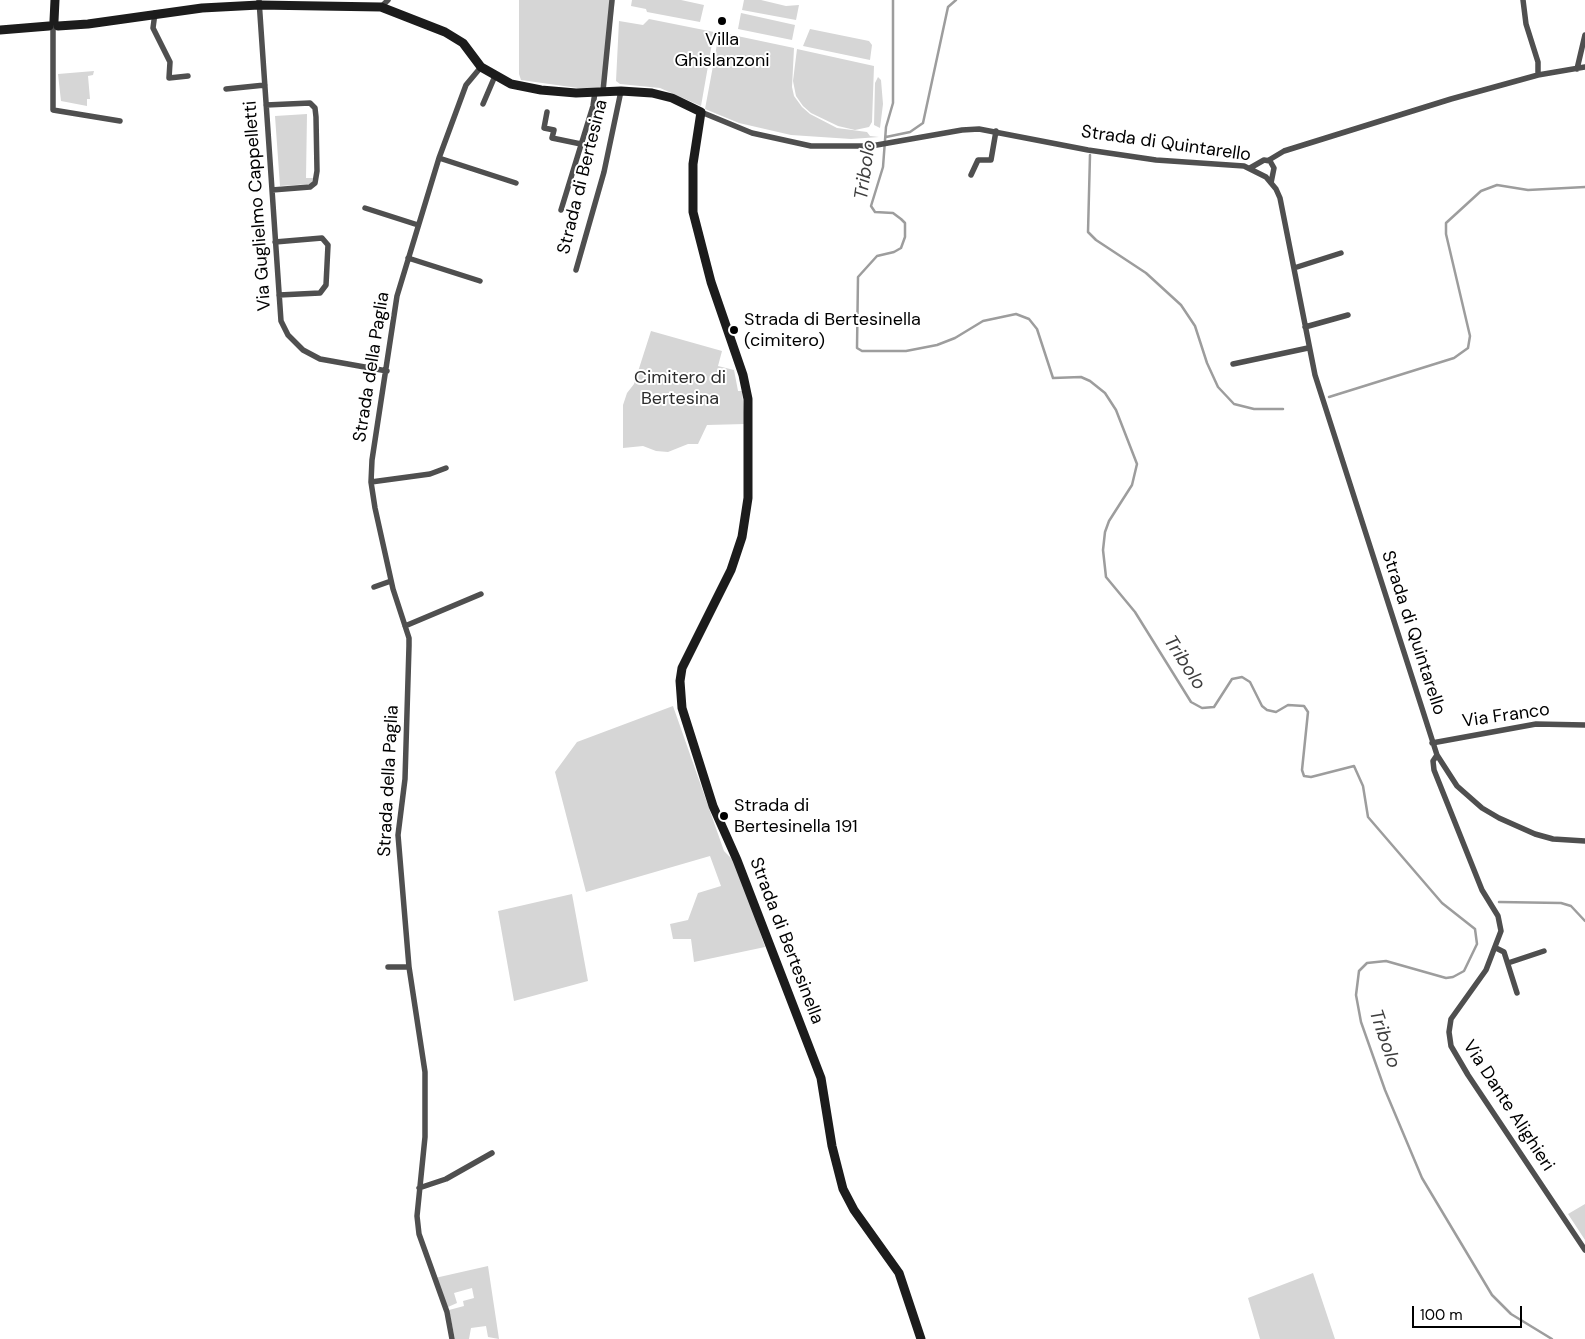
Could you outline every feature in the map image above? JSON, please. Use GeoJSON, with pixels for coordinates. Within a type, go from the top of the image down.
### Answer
{"type":"FeatureCollection","features":[{"type":"Feature","properties":{"kind":"street"},"geometry":{"type":"LineString","coordinates":[[55,0],[53,26],[53,110],[120,121]]}},
{"type":"Feature","properties":{"kind":"street"},"geometry":{"type":"LineString","coordinates":[[599,92],[612,0]]}},
{"type":"Feature","properties":{"kind":"street"},"geometry":{"type":"LineString","coordinates":[[1523,0],[1526,24],[1538,62],[1538,75]]}},
{"type":"Feature","properties":{"kind":"street","name":"Strada di Bertesina"},"geometry":{"type":"LineString","coordinates":[[0,30],[88,24],[155,13],[259,2],[384,4],[445,32],[463,43],[481,67],[511,84],[541,90],[576,93],[621,91],[664,96],[701,112]]}},
{"type":"Feature","properties":{"kind":"street","name":"Via Guglielmo Cappelletti"},"geometry":{"type":"LineString","coordinates":[[259,2],[281,320],[288,335],[302,350],[320,359],[387,371]]}},
{"type":"Feature","properties":{"kind":"street"},"geometry":{"type":"LineString","coordinates":[[155,13],[153,28],[170,62],[169,78],[188,76]]}},
{"type":"Feature","properties":{"kind":"street"},"geometry":{"type":"LineString","coordinates":[[1576,69],[1585,35]]}},
{"type":"Feature","properties":{"kind":"street","name":"Strada della Paglia"},"geometry":{"type":"LineString","coordinates":[[452,1339],[447,1312],[419,1234],[417,1216],[425,1137],[425,1072],[409,967],[398,835],[405,779],[410,663],[409,638],[391,582],[371,482],[372,460],[397,296],[439,158],[466,85],[481,67]]}},
{"type":"Feature","properties":{"kind":"street","name":"Strada di Quintarello"},"geometry":{"type":"LineString","coordinates":[[1250,168],[1258,162],[1268,160],[1284,151],[1538,75],[1585,67]]}},
{"type":"Feature","properties":{"kind":"street"},"geometry":{"type":"LineString","coordinates":[[483,104],[495,76]]}},
{"type":"Feature","properties":{"kind":"street","name":"Via Guglielmo Cappelletti"},"geometry":{"type":"LineString","coordinates":[[226,90],[265,85]]}},
{"type":"Feature","properties":{"kind":"street","name":"Strada di Bertesina"},"geometry":{"type":"LineString","coordinates":[[576,270],[606,164],[621,91]]}},
{"type":"Feature","properties":{"kind":"street","name":"Strada di Bertesina"},"geometry":{"type":"LineString","coordinates":[[561,210],[599,92]]}},
{"type":"Feature","properties":{"kind":"street"},"geometry":{"type":"LineString","coordinates":[[266,105],[310,103],[315,108],[316,117],[317,171],[315,183],[310,187],[272,190]]}},
{"type":"Feature","properties":{"kind":"street","name":"Strada di Bertesina"},"geometry":{"type":"LineString","coordinates":[[547,112],[544,128],[554,130],[552,138],[581,144]]}},
{"type":"Feature","properties":{"kind":"street","name":"Strada di Quintarello"},"geometry":{"type":"LineString","coordinates":[[701,112],[739,128],[793,143],[832,148],[886,144],[962,130],[996,131],[1088,150],[1156,160],[1250,168],[1271,183],[1280,198],[1308,348],[1315,375],[1437,755],[1463,791],[1482,808],[1499,818],[1535,834],[1553,839],[1585,841]]}},
{"type":"Feature","properties":{"kind":"street","name":"Strada di Bertesinella"},"geometry":{"type":"LineString","coordinates":[[701,112],[693,164],[693,212],[711,282],[730,334],[747,391],[750,442],[749,490],[742,536],[731,570],[682,668],[680,681],[682,708],[713,806],[737,860],[822,1078],[832,1146],[843,1189],[854,1210],[898,1273],[921,1339]]}},
{"type":"Feature","properties":{"kind":"street"},"geometry":{"type":"LineString","coordinates":[[971,175],[978,160],[992,160],[996,131]]}},
{"type":"Feature","properties":{"kind":"street"},"geometry":{"type":"LineString","coordinates":[[439,158],[516,183]]}},
{"type":"Feature","properties":{"kind":"street"},"geometry":{"type":"LineString","coordinates":[[1268,160],[1274,168],[1271,183]]}},
{"type":"Feature","properties":{"kind":"street"},"geometry":{"type":"LineString","coordinates":[[365,208],[418,225]]}},
{"type":"Feature","properties":{"kind":"street"},"geometry":{"type":"LineString","coordinates":[[275,242],[322,238],[328,245],[326,285],[320,293],[279,295]]}},
{"type":"Feature","properties":{"kind":"street"},"geometry":{"type":"LineString","coordinates":[[1294,268],[1340,253]]}},
{"type":"Feature","properties":{"kind":"street"},"geometry":{"type":"LineString","coordinates":[[408,258],[480,281]]}},
{"type":"Feature","properties":{"kind":"street"},"geometry":{"type":"LineString","coordinates":[[1305,327],[1348,315]]}},
{"type":"Feature","properties":{"kind":"street"},"geometry":{"type":"LineString","coordinates":[[1233,364],[1308,348]]}},
{"type":"Feature","properties":{"kind":"street"},"geometry":{"type":"LineString","coordinates":[[371,482],[430,474],[446,468]]}},
{"type":"Feature","properties":{"kind":"street"},"geometry":{"type":"LineString","coordinates":[[374,587],[391,582]]}},
{"type":"Feature","properties":{"kind":"street"},"geometry":{"type":"LineString","coordinates":[[405,626],[482,594]]}},
{"type":"Feature","properties":{"kind":"street","name":"Via Franco"},"geometry":{"type":"LineString","coordinates":[[1432,743],[1536,724],[1585,725]]}},
{"type":"Feature","properties":{"kind":"street","name":"Via Dante Alighieri"},"geometry":{"type":"LineString","coordinates":[[1437,755],[1433,761],[1434,770],[1482,890],[1499,920],[1500,936],[1486,970],[1451,1020],[1448,1032],[1451,1046],[1468,1075],[1585,1250]]}},
{"type":"Feature","properties":{"kind":"street"},"geometry":{"type":"LineString","coordinates":[[1496,948],[1504,952],[1517,993]]}},
{"type":"Feature","properties":{"kind":"street"},"geometry":{"type":"LineString","coordinates":[[1508,963],[1544,951]]}},
{"type":"Feature","properties":{"kind":"street"},"geometry":{"type":"LineString","coordinates":[[388,967],[409,967]]}},
{"type":"Feature","properties":{"kind":"street"},"geometry":{"type":"LineString","coordinates":[[419,1188],[446,1179],[492,1153]]}},
{"type":"Feature","properties":{"kind":"green space"},"geometry":{"type":"Polygon","coordinates":[[[519,0],[615,0],[604,85],[596,89],[578,88],[521,80],[519,74],[519,0]]]}},
{"type":"Feature","properties":{"kind":"green space"},"geometry":{"type":"Polygon","coordinates":[[[632,0],[681,0],[704,5],[700,22],[647,12],[646,9],[631,6],[632,0]]]}},
{"type":"Feature","properties":{"kind":"green space"},"geometry":{"type":"Polygon","coordinates":[[[744,0],[761,0],[786,6],[799,5],[796,20],[742,10],[744,0]]]}},
{"type":"Feature","properties":{"kind":"green space"},"geometry":{"type":"Polygon","coordinates":[[[741,13],[795,25],[792,40],[738,29],[741,13]]]}},
{"type":"Feature","properties":{"kind":"green space"},"geometry":{"type":"Polygon","coordinates":[[[649,19],[714,32],[701,106],[660,88],[620,84],[616,81],[619,21],[643,25],[649,19]]]}},
{"type":"Feature","properties":{"kind":"green space"},"geometry":{"type":"Polygon","coordinates":[[[810,29],[869,41],[872,45],[870,60],[803,46],[810,29]]]}},
{"type":"Feature","properties":{"kind":"green space"},"geometry":{"type":"Polygon","coordinates":[[[723,33],[794,48],[792,87],[794,96],[802,107],[810,114],[837,128],[867,132],[870,136],[879,137],[851,139],[791,135],[739,123],[705,109],[718,39],[720,34],[723,33]]]}},
{"type":"Feature","properties":{"kind":"green space"},"geometry":{"type":"Polygon","coordinates":[[[797,49],[874,66],[872,122],[869,127],[855,130],[838,126],[811,113],[803,106],[796,96],[793,81],[797,49]]]}},
{"type":"Feature","properties":{"kind":"green space"},"geometry":{"type":"Polygon","coordinates":[[[94,71],[93,75],[88,76],[90,99],[87,99],[87,106],[61,101],[58,74],[94,71]]]}},
{"type":"Feature","properties":{"kind":"green space"},"geometry":{"type":"Polygon","coordinates":[[[878,77],[881,80],[883,104],[880,128],[874,125],[875,83],[878,77]]]}},
{"type":"Feature","properties":{"kind":"green space"},"geometry":{"type":"Polygon","coordinates":[[[307,114],[306,178],[313,178],[312,182],[310,184],[280,186],[275,116],[307,114]]]}},
{"type":"Feature","properties":{"kind":"green space","name":"Cimitero di Bertesina"},"geometry":{"type":"Polygon","coordinates":[[[651,331],[722,351],[718,366],[734,370],[738,391],[742,391],[745,424],[707,425],[698,444],[688,444],[668,452],[656,451],[643,446],[623,448],[623,405],[627,393],[634,384],[651,331]]]}},
{"type":"Feature","properties":{"kind":"green space"},"geometry":{"type":"Polygon","coordinates":[[[673,706],[724,851],[737,864],[765,947],[694,962],[691,939],[673,939],[670,924],[688,920],[698,893],[721,886],[710,856],[586,892],[555,772],[577,742],[673,706]]]}},
{"type":"Feature","properties":{"kind":"green space"},"geometry":{"type":"Polygon","coordinates":[[[572,894],[588,981],[514,1001],[498,911],[572,894]]]}},
{"type":"Feature","properties":{"kind":"green space"},"geometry":{"type":"Polygon","coordinates":[[[1585,1204],[1585,1240],[1568,1214],[1585,1204]]]}},
{"type":"Feature","properties":{"kind":"green space"},"geometry":{"type":"Polygon","coordinates":[[[488,1266],[499,1339],[488,1337],[486,1326],[471,1328],[469,1339],[455,1339],[449,1310],[464,1306],[463,1301],[474,1298],[472,1288],[454,1293],[457,1303],[448,1307],[435,1278],[488,1266]]]}},
{"type":"Feature","properties":{"kind":"green space"},"geometry":{"type":"Polygon","coordinates":[[[1313,1273],[1335,1339],[1260,1339],[1248,1298],[1313,1273]]]}},
{"type":"Feature","properties":{"kind":"waterway","name":"Tribolo"},"geometry":{"type":"LineString","coordinates":[[893,0],[893,103],[886,127],[883,167],[871,206],[875,212],[893,213],[901,219],[905,223],[905,237],[901,248],[894,252],[877,256],[858,277],[857,348],[862,351],[906,351],[937,345],[955,338],[983,321],[1016,314],[1029,319],[1037,329],[1053,378],[1081,377],[1090,381],[1105,393],[1116,410],[1137,464],[1132,485],[1109,521],[1105,532],[1103,550],[1106,577],[1135,612],[1191,702],[1202,708],[1214,707],[1232,679],[1242,677],[1250,682],[1262,706],[1267,710],[1276,712],[1288,705],[1304,706],[1308,712],[1302,770],[1304,776],[1311,777],[1354,766],[1363,786],[1368,817],[1442,903],[1475,929],[1477,944],[1464,971],[1453,977],[1446,978],[1386,961],[1367,963],[1359,971],[1356,995],[1361,1022],[1385,1090],[1422,1178],[1492,1295],[1511,1314],[1552,1339]]}},
{"type":"Feature","properties":{"kind":"waterway"},"geometry":{"type":"LineString","coordinates":[[886,137],[910,132],[923,123],[948,7],[956,0]]}},
{"type":"Feature","properties":{"kind":"waterway"},"geometry":{"type":"LineString","coordinates":[[1090,155],[1088,232],[1096,240],[1146,273],[1181,305],[1195,326],[1207,363],[1218,387],[1234,404],[1254,409],[1283,409]]}},
{"type":"Feature","properties":{"kind":"waterway"},"geometry":{"type":"LineString","coordinates":[[1329,397],[1454,358],[1468,348],[1470,336],[1446,234],[1446,223],[1481,191],[1497,185],[1528,190],[1585,187]]}},
{"type":"Feature","properties":{"kind":"waterway"},"geometry":{"type":"LineString","coordinates":[[1499,902],[1561,903],[1571,906],[1585,921]]}},
{"type":"Feature","properties":{"kind":"place","name":"Villa Ghislanzoni"},"geometry":{"type":"Point","coordinates":[722,21]}},
{"type":"Feature","properties":{"kind":"place","name":"Strada di Bertesinella (cimitero)"},"geometry":{"type":"Point","coordinates":[734,330]}},
{"type":"Feature","properties":{"kind":"place","name":"Strada di Bertesinella 191"},"geometry":{"type":"Point","coordinates":[724,816]}}]}
